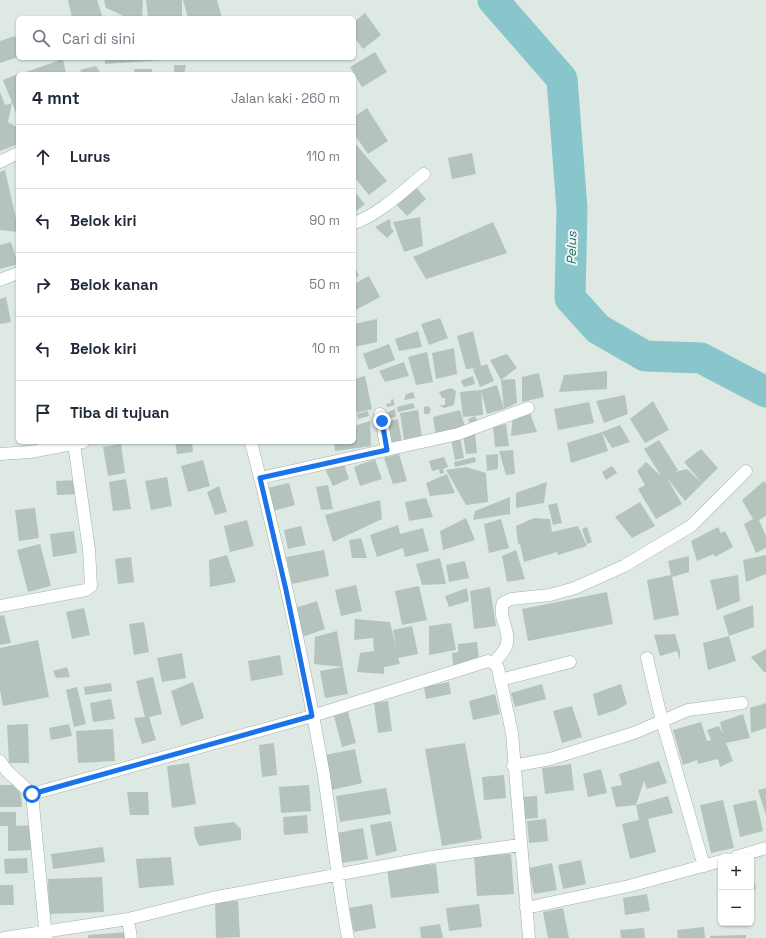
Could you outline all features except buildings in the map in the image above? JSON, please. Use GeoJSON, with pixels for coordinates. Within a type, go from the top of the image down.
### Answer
{"type":"FeatureCollection","features":[{"type":"Feature","properties":{"kind":"street"},"geometry":{"type":"LineString","coordinates":[[0,162],[16,154]]}},
{"type":"Feature","properties":{"kind":"street"},"geometry":{"type":"LineString","coordinates":[[356,222],[362,220],[383,206],[424,174]]}},
{"type":"Feature","properties":{"kind":"street"},"geometry":{"type":"LineString","coordinates":[[0,280],[16,273]]}},
{"type":"Feature","properties":{"kind":"street"},"geometry":{"type":"LineString","coordinates":[[260,478],[458,434],[528,408]]}},
{"type":"Feature","properties":{"kind":"street"},"geometry":{"type":"LineString","coordinates":[[380,414],[387,450]]}},
{"type":"Feature","properties":{"kind":"street"},"geometry":{"type":"LineString","coordinates":[[0,454],[30,452],[74,444]]}},
{"type":"Feature","properties":{"kind":"street"},"geometry":{"type":"LineString","coordinates":[[0,606],[86,590],[92,586],[79,444]]}},
{"type":"Feature","properties":{"kind":"street"},"geometry":{"type":"LineString","coordinates":[[252,444],[286,590],[324,777],[337,875],[348,938]]}},
{"type":"Feature","properties":{"kind":"street"},"geometry":{"type":"LineString","coordinates":[[494,663],[506,647],[507,636],[500,610],[503,603],[511,599],[550,595],[575,588],[624,566],[691,526],[746,471]]}},
{"type":"Feature","properties":{"kind":"street"},"geometry":{"type":"LineString","coordinates":[[647,658],[662,721],[704,866]]}},
{"type":"Feature","properties":{"kind":"street"},"geometry":{"type":"LineString","coordinates":[[32,794],[312,716],[488,661],[494,663],[498,668],[512,733],[513,766],[529,938]]}},
{"type":"Feature","properties":{"kind":"street"},"geometry":{"type":"LineString","coordinates":[[500,680],[570,662]]}},
{"type":"Feature","properties":{"kind":"street"},"geometry":{"type":"LineString","coordinates":[[513,766],[550,759],[634,733],[688,710],[742,703]]}},
{"type":"Feature","properties":{"kind":"street"},"geometry":{"type":"LineString","coordinates":[[0,762],[7,771],[32,794],[46,935]]}},
{"type":"Feature","properties":{"kind":"street"},"geometry":{"type":"LineString","coordinates":[[4,938],[46,935],[128,919],[212,898],[432,857],[520,846]]}},
{"type":"Feature","properties":{"kind":"street"},"geometry":{"type":"LineString","coordinates":[[746,854],[766,848]]}},
{"type":"Feature","properties":{"kind":"street"},"geometry":{"type":"LineString","coordinates":[[526,908],[629,886],[718,862]]}},
{"type":"Feature","properties":{"kind":"street"},"geometry":{"type":"LineString","coordinates":[[128,919],[131,938]]}},
{"type":"Feature","properties":{"kind":"waterway","name":"Pelus"},"geometry":{"type":"LineString","coordinates":[[493,0],[562,79],[572,209],[570,298],[598,329],[645,356],[701,358],[766,392]]}},
{"type":"Feature","properties":{"kind":"route"},"geometry":{"type":"LineString","coordinates":[[32,794],[312,716],[286,590],[260,478],[387,450],[382,421]]}}]}
